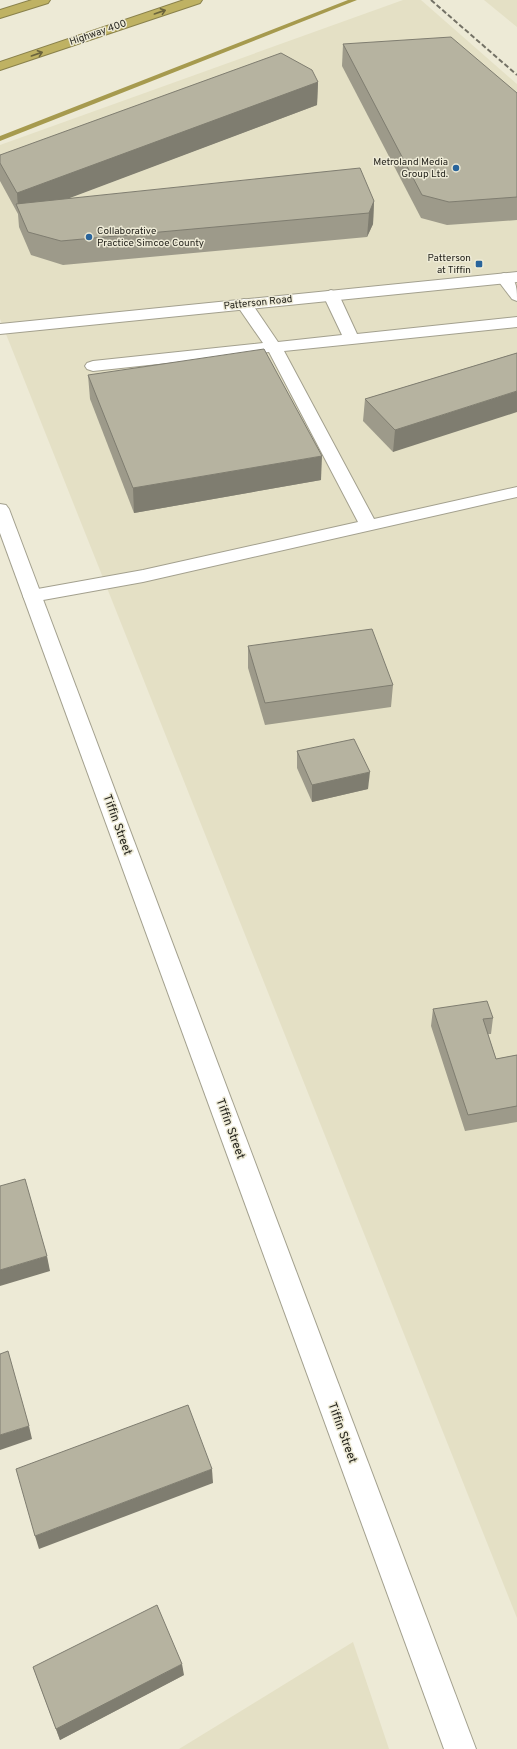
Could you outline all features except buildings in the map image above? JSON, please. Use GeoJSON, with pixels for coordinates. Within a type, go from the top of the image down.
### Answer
{"type":"FeatureCollection","features":[{"type":"Feature","properties":{"kind":"highway"},"geometry":{"type":"LineString","coordinates":[[0,14],[44,0]]}},
{"type":"Feature","properties":{"kind":"highway","name":"Highway 400"},"geometry":{"type":"LineString","coordinates":[[0,66],[196,0]]}},
{"type":"Feature","properties":{"kind":"street","name":"Patterson Road"},"geometry":{"type":"LineString","coordinates":[[0,329],[510,278]]}},
{"type":"Feature","properties":{"kind":"street"},"geometry":{"type":"LineString","coordinates":[[510,278],[517,296]]}},
{"type":"Feature","properties":{"kind":"street"},"geometry":{"type":"LineString","coordinates":[[331,295],[352,339]]}},
{"type":"Feature","properties":{"kind":"street"},"geometry":{"type":"LineString","coordinates":[[244,304],[274,347],[368,525]]}},
{"type":"Feature","properties":{"kind":"street"},"geometry":{"type":"LineString","coordinates":[[93,366],[517,322]]}},
{"type":"Feature","properties":{"kind":"street"},"geometry":{"type":"LineString","coordinates":[[32,596],[143,576],[517,492]]}},
{"type":"Feature","properties":{"kind":"street","name":"Tiffin Street"},"geometry":{"type":"LineString","coordinates":[[0,509],[460,1749]]}},
{"type":"Feature","properties":{"kind":"shaded area"},"geometry":{"type":"Polygon","coordinates":[[[403,0],[421,0],[517,84],[517,1618],[0,319],[0,145],[403,0]]]}},
{"type":"Feature","properties":{"kind":"shaded area"},"geometry":{"type":"Polygon","coordinates":[[[484,0],[517,0],[517,27],[484,0]]]}},
{"type":"Feature","properties":{"kind":"shaded area"},"geometry":{"type":"Polygon","coordinates":[[[353,1642],[389,1749],[179,1749],[353,1642]]]}},
{"type":"Feature","properties":{"kind":"waterway"},"geometry":{"type":"LineString","coordinates":[[0,139],[354,0]]}},
{"type":"Feature","properties":{"kind":"railway"},"geometry":{"type":"LineString","coordinates":[[431,0],[517,75]]}},
{"type":"Feature","properties":{"kind":"place","name":"Metroland Media Group Ltd."},"geometry":{"type":"Point","coordinates":[456,168]}},
{"type":"Feature","properties":{"kind":"place","name":"Collaborative Practice Simcoe County"},"geometry":{"type":"Point","coordinates":[89,237]}},
{"type":"Feature","properties":{"kind":"place","name":"Patterson at Tiffin"},"geometry":{"type":"Point","coordinates":[479,264]}}]}
